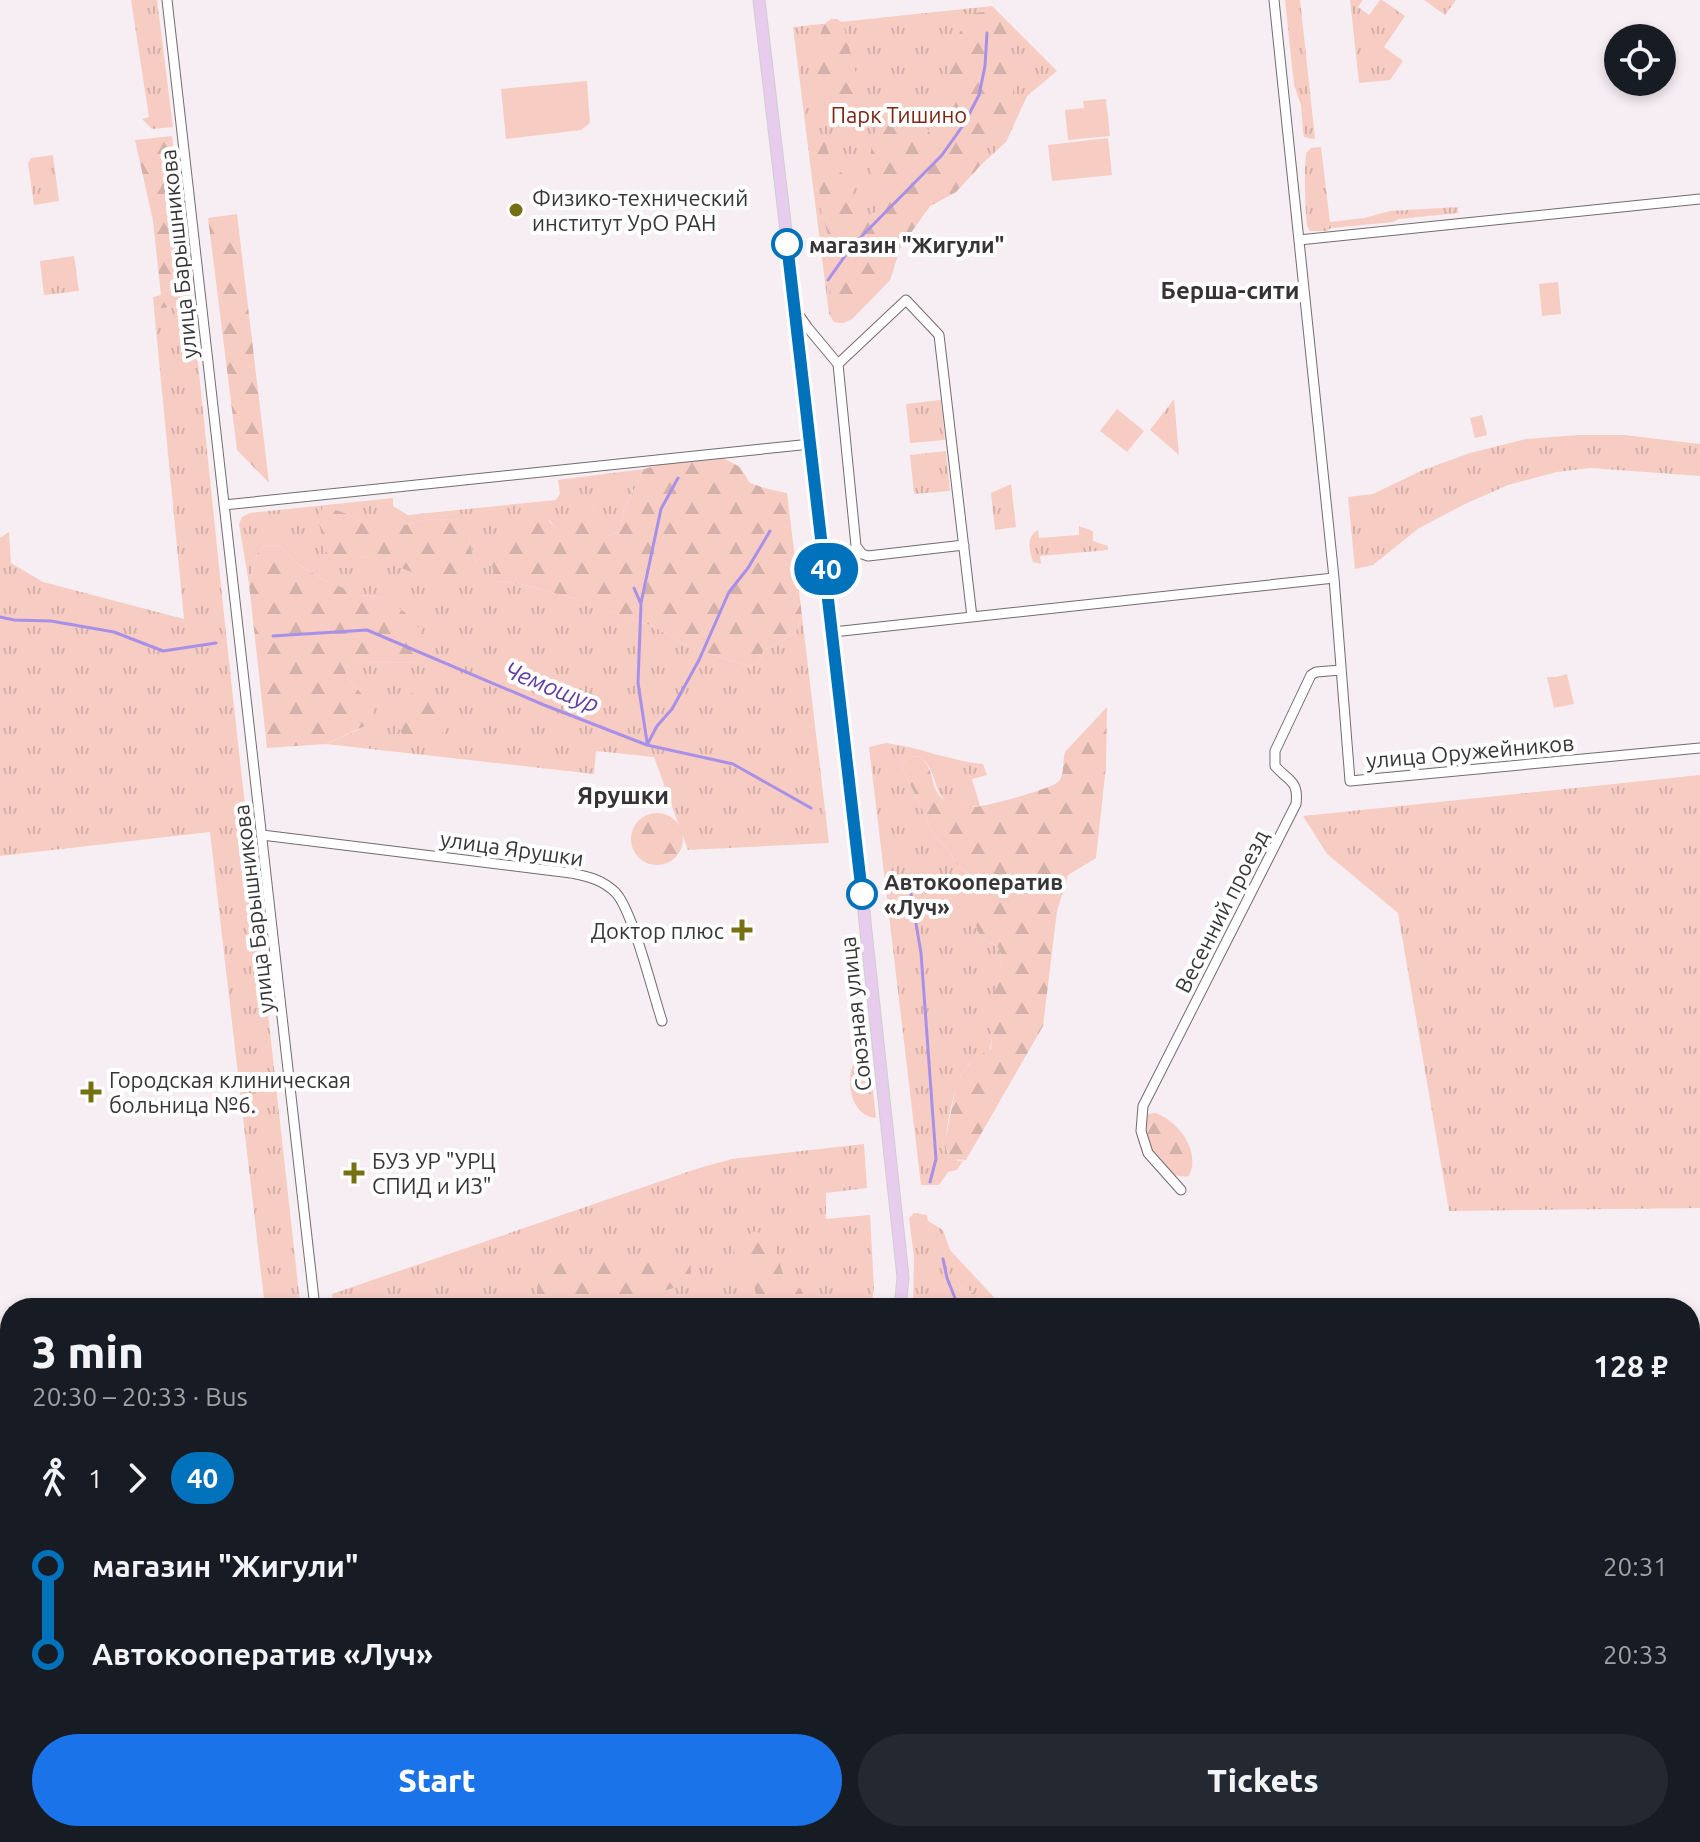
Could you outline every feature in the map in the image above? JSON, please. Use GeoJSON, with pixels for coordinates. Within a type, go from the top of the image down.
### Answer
{"type":"FeatureCollection","features":[{"type":"Feature","properties":{"kind":"main road","name":"Союзная улица"},"geometry":{"type":"LineString","coordinates":[[759,0],[833,632],[903,1277],[901,1298]]}},
{"type":"Feature","properties":{"kind":"street","name":"улица Барышникова"},"geometry":{"type":"LineString","coordinates":[[167,0],[316,1298]]}},
{"type":"Feature","properties":{"kind":"street","name":"улица Оружейников"},"geometry":{"type":"LineString","coordinates":[[1274,0],[1334,578],[1350,781],[1700,748]]}},
{"type":"Feature","properties":{"kind":"street"},"geometry":{"type":"LineString","coordinates":[[1299,240],[1700,199]]}},
{"type":"Feature","properties":{"kind":"street"},"geometry":{"type":"LineString","coordinates":[[838,364],[906,300],[939,335],[972,617]]}},
{"type":"Feature","properties":{"kind":"street"},"geometry":{"type":"LineString","coordinates":[[795,309],[838,364],[856,546],[868,556],[964,545]]}},
{"type":"Feature","properties":{"kind":"street"},"geometry":{"type":"LineString","coordinates":[[224,505],[811,444]]}},
{"type":"Feature","properties":{"kind":"street"},"geometry":{"type":"LineString","coordinates":[[833,632],[1334,578]]}},
{"type":"Feature","properties":{"kind":"street","name":"Весенний проезд"},"geometry":{"type":"LineString","coordinates":[[1181,1190],[1148,1153],[1141,1131],[1143,1106],[1296,804],[1294,783],[1275,766],[1277,747],[1311,675],[1341,670]]}},
{"type":"Feature","properties":{"kind":"street","name":"улица Ярушки"},"geometry":{"type":"LineString","coordinates":[[262,835],[597,878],[618,894],[627,911],[662,1021]]}},
{"type":"Feature","properties":{"kind":"green space"},"geometry":{"type":"Polygon","coordinates":[[[131,0],[157,0],[173,127],[152,129],[142,119],[149,117],[131,0]]]}},
{"type":"Feature","properties":{"kind":"green space"},"geometry":{"type":"Polygon","coordinates":[[[1285,0],[1300,0],[1313,139],[1304,137],[1301,105],[1294,85],[1285,0]]]}},
{"type":"Feature","properties":{"kind":"green space"},"geometry":{"type":"Polygon","coordinates":[[[1350,0],[1363,0],[1358,7],[1369,15],[1382,0],[1405,16],[1384,47],[1403,61],[1390,80],[1359,83],[1350,0]]]}},
{"type":"Feature","properties":{"kind":"green space"},"geometry":{"type":"Polygon","coordinates":[[[1424,0],[1456,0],[1445,15],[1424,0]]]}},
{"type":"Feature","properties":{"kind":"green space","name":"Парк Тишино"},"geometry":{"type":"Polygon","coordinates":[[[992,6],[1057,71],[1027,96],[1006,142],[956,192],[930,206],[900,248],[890,280],[852,319],[843,323],[834,322],[829,314],[793,27],[992,6]]]}},
{"type":"Feature","properties":{"kind":"green space"},"geometry":{"type":"Polygon","coordinates":[[[992,11],[1006,28],[1008,46],[1017,68],[1004,128],[989,142],[983,162],[956,192],[930,206],[900,248],[890,280],[852,319],[843,323],[834,322],[829,314],[833,252],[821,211],[819,184],[814,169],[815,141],[825,142],[833,166],[843,174],[852,189],[856,207],[863,217],[878,211],[883,199],[870,168],[872,136],[882,122],[910,120],[926,127],[939,150],[946,138],[940,102],[953,45],[974,13],[992,11]]]}},
{"type":"Feature","properties":{"kind":"green space"},"geometry":{"type":"Polygon","coordinates":[[[831,19],[843,23],[862,98],[855,122],[840,122],[818,91],[818,48],[826,22],[831,19]]]}},
{"type":"Feature","properties":{"kind":"green space"},"geometry":{"type":"Polygon","coordinates":[[[587,81],[590,123],[581,130],[506,139],[501,89],[587,81]]]}},
{"type":"Feature","properties":{"kind":"green space"},"geometry":{"type":"Polygon","coordinates":[[[1106,99],[1110,136],[1068,140],[1065,110],[1084,108],[1083,101],[1106,99]]]}},
{"type":"Feature","properties":{"kind":"green space"},"geometry":{"type":"Polygon","coordinates":[[[172,136],[192,305],[154,309],[153,297],[161,295],[153,221],[135,140],[172,136]]]}},
{"type":"Feature","properties":{"kind":"green space"},"geometry":{"type":"Polygon","coordinates":[[[1108,138],[1112,175],[1052,181],[1048,145],[1108,138]]]}},
{"type":"Feature","properties":{"kind":"green space"},"geometry":{"type":"Polygon","coordinates":[[[1321,147],[1330,222],[1390,211],[1458,207],[1458,213],[1310,231],[1306,208],[1306,153],[1311,148],[1321,147]]]}},
{"type":"Feature","properties":{"kind":"green space"},"geometry":{"type":"Polygon","coordinates":[[[53,155],[59,201],[34,205],[28,163],[31,158],[53,155]]]}},
{"type":"Feature","properties":{"kind":"green space"},"geometry":{"type":"Polygon","coordinates":[[[237,214],[269,483],[237,450],[208,218],[237,214]]]}},
{"type":"Feature","properties":{"kind":"green space"},"geometry":{"type":"Polygon","coordinates":[[[74,256],[79,291],[44,295],[40,261],[74,256]]]}},
{"type":"Feature","properties":{"kind":"green space"},"geometry":{"type":"Polygon","coordinates":[[[1558,282],[1561,314],[1542,316],[1539,284],[1558,282]]]}},
{"type":"Feature","properties":{"kind":"green space"},"geometry":{"type":"Polygon","coordinates":[[[192,305],[299,1298],[264,1298],[210,832],[0,856],[0,538],[9,532],[11,563],[43,582],[184,619],[154,309],[192,305]]]}},
{"type":"Feature","properties":{"kind":"green space"},"geometry":{"type":"Polygon","coordinates":[[[1174,399],[1179,455],[1150,430],[1174,399]]]}},
{"type":"Feature","properties":{"kind":"green space"},"geometry":{"type":"Polygon","coordinates":[[[941,400],[945,440],[910,443],[906,404],[941,400]]]}},
{"type":"Feature","properties":{"kind":"green space"},"geometry":{"type":"Polygon","coordinates":[[[1117,409],[1144,431],[1127,452],[1100,431],[1117,409]]]}},
{"type":"Feature","properties":{"kind":"green space"},"geometry":{"type":"Polygon","coordinates":[[[1482,415],[1487,435],[1475,438],[1470,418],[1482,415]]]}},
{"type":"Feature","properties":{"kind":"green space"},"geometry":{"type":"Polygon","coordinates":[[[1624,435],[1700,444],[1700,476],[1591,468],[1557,472],[1508,485],[1419,528],[1373,565],[1355,569],[1348,497],[1373,494],[1423,470],[1470,453],[1526,439],[1624,435]]]}},
{"type":"Feature","properties":{"kind":"green space"},"geometry":{"type":"Polygon","coordinates":[[[946,451],[950,491],[914,494],[910,455],[946,451]]]}},
{"type":"Feature","properties":{"kind":"green space"},"geometry":{"type":"Polygon","coordinates":[[[723,458],[740,467],[750,483],[787,493],[802,616],[795,633],[763,651],[760,661],[751,667],[687,646],[653,626],[576,599],[521,584],[496,581],[492,564],[494,547],[502,532],[516,521],[528,516],[540,516],[558,529],[567,530],[573,509],[582,498],[590,500],[599,529],[609,536],[620,527],[624,510],[644,469],[662,464],[723,458]]]}},
{"type":"Feature","properties":{"kind":"green space"},"geometry":{"type":"Polygon","coordinates":[[[644,469],[615,533],[608,536],[600,530],[596,524],[594,506],[569,525],[567,530],[557,528],[550,520],[496,581],[521,584],[576,599],[653,626],[687,646],[751,667],[760,661],[763,651],[795,633],[802,616],[829,843],[688,850],[654,757],[596,751],[594,774],[326,744],[360,729],[364,696],[347,678],[343,668],[354,663],[428,662],[433,650],[429,641],[386,598],[360,595],[324,580],[299,565],[281,547],[264,546],[257,554],[249,584],[239,524],[242,517],[250,513],[393,498],[393,506],[408,515],[556,500],[560,494],[558,480],[644,469]],[[322,506],[356,559],[361,556],[389,562],[477,565],[469,536],[456,519],[423,520],[405,525],[365,525],[348,514],[322,506]]]}},
{"type":"Feature","properties":{"kind":"green space"},"geometry":{"type":"Polygon","coordinates":[[[1011,484],[1016,527],[995,530],[991,493],[1011,484]]]}},
{"type":"Feature","properties":{"kind":"green space"},"geometry":{"type":"Polygon","coordinates":[[[323,506],[348,514],[365,525],[405,525],[423,520],[456,519],[465,526],[469,536],[477,565],[475,577],[461,586],[436,582],[362,556],[351,567],[345,568],[332,561],[325,549],[318,519],[323,506]]]}},
{"type":"Feature","properties":{"kind":"green space"},"geometry":{"type":"Polygon","coordinates":[[[1079,526],[1093,531],[1093,541],[1108,546],[1108,550],[1040,556],[1041,564],[1033,562],[1030,544],[1034,533],[1038,530],[1039,538],[1079,535],[1079,526]]]}},
{"type":"Feature","properties":{"kind":"green space"},"geometry":{"type":"Polygon","coordinates":[[[274,545],[324,580],[360,595],[386,598],[408,615],[430,641],[433,651],[429,662],[354,663],[344,668],[347,678],[374,712],[369,724],[326,744],[267,748],[249,584],[257,554],[264,546],[274,545]]]}},
{"type":"Feature","properties":{"kind":"green space"},"geometry":{"type":"Polygon","coordinates":[[[1567,674],[1574,704],[1554,708],[1547,677],[1567,674]]]}},
{"type":"Feature","properties":{"kind":"green space"},"geometry":{"type":"Polygon","coordinates":[[[422,691],[440,699],[448,717],[440,735],[422,743],[404,735],[396,717],[404,699],[422,691]]]}},
{"type":"Feature","properties":{"kind":"green space"},"geometry":{"type":"Polygon","coordinates":[[[1107,707],[1106,766],[1096,858],[1068,875],[1057,911],[1043,1026],[966,1160],[950,1159],[945,1142],[956,1086],[976,1057],[991,1049],[994,992],[1002,968],[1001,954],[998,947],[982,938],[977,930],[973,880],[932,833],[901,766],[910,757],[918,756],[928,766],[939,794],[957,805],[980,806],[1017,797],[1058,782],[1062,776],[1065,752],[1107,707]]]}},
{"type":"Feature","properties":{"kind":"green space"},"geometry":{"type":"Polygon","coordinates":[[[886,743],[983,764],[987,775],[972,779],[980,806],[962,807],[950,804],[943,798],[926,763],[918,756],[910,757],[901,766],[932,833],[973,880],[977,930],[982,938],[998,947],[1001,954],[1002,968],[990,1049],[966,1068],[954,1096],[948,1122],[947,1152],[958,1161],[963,1161],[957,1170],[948,1172],[939,1185],[921,1185],[869,747],[886,743]]]}},
{"type":"Feature","properties":{"kind":"green space"},"geometry":{"type":"Polygon","coordinates":[[[1700,775],[1700,1208],[1449,1211],[1398,913],[1327,854],[1303,816],[1700,775]]]}},
{"type":"Feature","properties":{"kind":"green space"},"geometry":{"type":"Polygon","coordinates":[[[657,813],[675,821],[683,839],[675,857],[657,865],[639,857],[631,839],[639,821],[657,813]]]}},
{"type":"Feature","properties":{"kind":"green space"},"geometry":{"type":"Polygon","coordinates":[[[862,999],[866,1034],[856,1039],[851,1003],[862,999]]]}},
{"type":"Feature","properties":{"kind":"green space"},"geometry":{"type":"Polygon","coordinates":[[[865,1054],[869,1055],[876,1118],[861,1111],[850,1088],[854,1062],[865,1054]]]}},
{"type":"Feature","properties":{"kind":"green space"},"geometry":{"type":"Polygon","coordinates":[[[1156,1113],[1173,1123],[1186,1138],[1192,1157],[1189,1176],[1169,1172],[1155,1156],[1147,1135],[1147,1124],[1148,1114],[1156,1113]]]}},
{"type":"Feature","properties":{"kind":"green space"},"geometry":{"type":"Polygon","coordinates":[[[864,1144],[867,1188],[826,1193],[826,1219],[870,1215],[872,1298],[332,1298],[332,1294],[732,1159],[864,1144]]]}},
{"type":"Feature","properties":{"kind":"green space"},"geometry":{"type":"Polygon","coordinates":[[[914,1213],[927,1215],[928,1221],[943,1230],[950,1250],[995,1298],[984,1298],[960,1286],[952,1298],[913,1298],[914,1257],[909,1218],[914,1213]]]}},
{"type":"Feature","properties":{"kind":"green space"},"geometry":{"type":"Polygon","coordinates":[[[755,1231],[768,1239],[785,1280],[801,1289],[805,1298],[756,1298],[752,1280],[734,1253],[744,1238],[755,1231]]]}},
{"type":"Feature","properties":{"kind":"green space"},"geometry":{"type":"Polygon","coordinates":[[[680,1253],[690,1260],[691,1272],[687,1284],[643,1298],[541,1298],[538,1295],[538,1284],[549,1272],[576,1256],[610,1255],[642,1265],[680,1253]]]}},
{"type":"Feature","properties":{"kind":"green space"},"geometry":{"type":"Polygon","coordinates":[[[960,1286],[984,1298],[951,1298],[951,1290],[960,1286]]]}},
{"type":"Feature","properties":{"kind":"waterway"},"geometry":{"type":"LineString","coordinates":[[828,280],[852,246],[942,155],[964,124],[979,95],[987,33]]}},
{"type":"Feature","properties":{"kind":"waterway"},"geometry":{"type":"LineString","coordinates":[[641,603],[661,509],[678,478]]}},
{"type":"Feature","properties":{"kind":"waterway"},"geometry":{"type":"LineString","coordinates":[[647,745],[657,726],[672,709],[699,660],[729,592],[770,531]]}},
{"type":"Feature","properties":{"kind":"waterway"},"geometry":{"type":"LineString","coordinates":[[634,588],[641,604],[638,683],[647,742]]}},
{"type":"Feature","properties":{"kind":"waterway","name":"Чемошур"},"geometry":{"type":"LineString","coordinates":[[0,617],[51,621],[114,632],[163,651],[216,643]]}},
{"type":"Feature","properties":{"kind":"waterway","name":"Чемошур"},"geometry":{"type":"LineString","coordinates":[[273,636],[367,630],[647,745],[733,764],[811,808]]}},
{"type":"Feature","properties":{"kind":"waterway","name":"Чемошур"},"geometry":{"type":"LineString","coordinates":[[902,883],[911,894],[921,953],[936,1159],[930,1182]]}},
{"type":"Feature","properties":{"kind":"waterway","name":"Чемошур"},"geometry":{"type":"LineString","coordinates":[[943,1259],[955,1298]]}},
{"type":"Feature","properties":{"kind":"bus line","name":"40"},"geometry":{"type":"LineString","coordinates":[[787,244],[862,894]]}},
{"type":"Feature","properties":{"kind":"place","name":"Физико-технический институт УрО РАН"},"geometry":{"type":"Point","coordinates":[516,210]}},
{"type":"Feature","properties":{"kind":"place","name":"магазин \"Жигули\""},"geometry":{"type":"Point","coordinates":[787,244]}},
{"type":"Feature","properties":{"kind":"place","name":"Автокооператив «Луч»"},"geometry":{"type":"Point","coordinates":[862,894]}},
{"type":"Feature","properties":{"kind":"place","name":"Доктор плюс"},"geometry":{"type":"Point","coordinates":[742,930]}},
{"type":"Feature","properties":{"kind":"place","name":"Городская клиническая больница №6."},"geometry":{"type":"Point","coordinates":[91,1092]}},
{"type":"Feature","properties":{"kind":"place","name":"БУЗ УР \"УРЦ СПИД и ИЗ\""},"geometry":{"type":"Point","coordinates":[354,1173]}},
{"type":"Feature","properties":{"kind":"district","name":"Берша-сити"},"geometry":{"type":"Point","coordinates":[1230,290]}},
{"type":"Feature","properties":{"kind":"district","name":"Ярушки"},"geometry":{"type":"Point","coordinates":[623,795]}}]}
